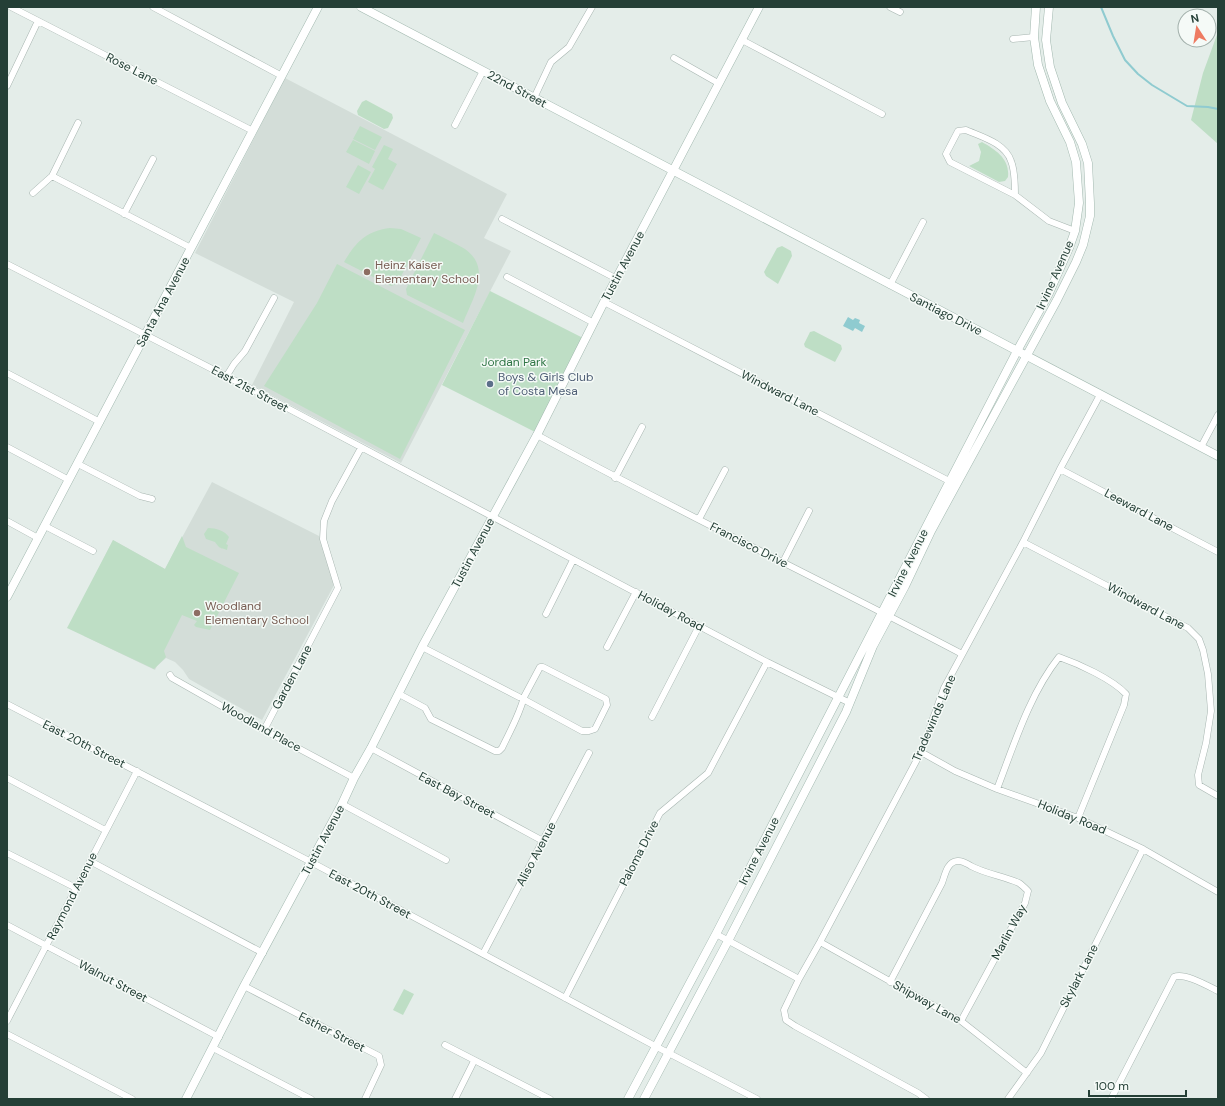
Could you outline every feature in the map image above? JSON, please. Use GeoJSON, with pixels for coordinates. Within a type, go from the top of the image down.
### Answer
{"type":"FeatureCollection","features":[{"type":"Feature","properties":{"kind":"street","name":"Rose Lane"},"geometry":{"type":"LineString","coordinates":[[11,7],[253,131]]}},
{"type":"Feature","properties":{"kind":"street"},"geometry":{"type":"LineString","coordinates":[[153,7],[282,76]]}},
{"type":"Feature","properties":{"kind":"street","name":"Santa Ana Avenue"},"geometry":{"type":"LineString","coordinates":[[7,595],[78,464],[318,7]]}},
{"type":"Feature","properties":{"kind":"street","name":"22nd Street"},"geometry":{"type":"LineString","coordinates":[[361,7],[674,171]]}},
{"type":"Feature","properties":{"kind":"street"},"geometry":{"type":"LineString","coordinates":[[534,98],[551,62],[569,47],[592,7]]}},
{"type":"Feature","properties":{"kind":"street","name":"Tustin Avenue"},"geometry":{"type":"LineString","coordinates":[[186,1099],[244,986],[342,804],[422,647],[537,435],[604,302],[759,7]]}},
{"type":"Feature","properties":{"kind":"street"},"geometry":{"type":"LineString","coordinates":[[890,7],[900,12]]}},
{"type":"Feature","properties":{"kind":"street","name":"Irvine Avenue"},"geometry":{"type":"LineString","coordinates":[[628,1099],[716,934],[838,697],[886,614],[953,483],[1017,351],[1049,293],[1069,248],[1075,231],[1078,203],[1076,162],[1070,142],[1050,101],[1038,65],[1034,37],[1036,7]]}},
{"type":"Feature","properties":{"kind":"street","name":"Irvine Avenue"},"geometry":{"type":"LineString","coordinates":[[953,483],[1027,356],[1065,284],[1083,245],[1090,216],[1088,163],[1082,144],[1062,103],[1050,67],[1046,40],[1050,7]]}},
{"type":"Feature","properties":{"kind":"street"},"geometry":{"type":"LineString","coordinates":[[7,86],[38,21]]}},
{"type":"Feature","properties":{"kind":"street"},"geometry":{"type":"LineString","coordinates":[[1013,39],[1034,37]]}},
{"type":"Feature","properties":{"kind":"street"},"geometry":{"type":"LineString","coordinates":[[742,40],[882,114]]}},
{"type":"Feature","properties":{"kind":"street"},"geometry":{"type":"LineString","coordinates":[[674,58],[718,83]]}},
{"type":"Feature","properties":{"kind":"street"},"geometry":{"type":"LineString","coordinates":[[455,125],[483,71]]}},
{"type":"Feature","properties":{"kind":"street"},"geometry":{"type":"LineString","coordinates":[[33,193],[52,176],[78,123]]}},
{"type":"Feature","properties":{"kind":"street"},"geometry":{"type":"LineString","coordinates":[[1015,195],[1012,161],[1007,152],[998,145],[966,130],[958,131],[946,154],[950,162],[1015,195],[1049,221],[1075,231],[1078,245],[1066,272],[1065,284]]}},
{"type":"Feature","properties":{"kind":"street"},"geometry":{"type":"LineString","coordinates":[[124,214],[153,159]]}},
{"type":"Feature","properties":{"kind":"street","name":"Santiago Drive"},"geometry":{"type":"LineString","coordinates":[[674,171],[1218,456]]}},
{"type":"Feature","properties":{"kind":"street"},"geometry":{"type":"LineString","coordinates":[[52,176],[191,248]]}},
{"type":"Feature","properties":{"kind":"street"},"geometry":{"type":"LineString","coordinates":[[502,219],[616,279]]}},
{"type":"Feature","properties":{"kind":"street"},"geometry":{"type":"LineString","coordinates":[[890,285],[923,222]]}},
{"type":"Feature","properties":{"kind":"street","name":"East 21st Street"},"geometry":{"type":"LineString","coordinates":[[7,264],[492,517]]}},
{"type":"Feature","properties":{"kind":"street"},"geometry":{"type":"LineString","coordinates":[[507,277],[594,323]]}},
{"type":"Feature","properties":{"kind":"street"},"geometry":{"type":"LineString","coordinates":[[226,377],[234,364],[245,351],[274,298]]}},
{"type":"Feature","properties":{"kind":"street","name":"Windward Lane"},"geometry":{"type":"LineString","coordinates":[[604,302],[953,483]]}},
{"type":"Feature","properties":{"kind":"street"},"geometry":{"type":"LineString","coordinates":[[7,373],[100,422]]}},
{"type":"Feature","properties":{"kind":"street","name":"Tradewinds Lane"},"geometry":{"type":"LineString","coordinates":[[926,1099],[918,1092],[795,1026],[786,1020],[784,1010],[799,979],[921,752],[944,688],[1100,395]]}},
{"type":"Feature","properties":{"kind":"street"},"geometry":{"type":"LineString","coordinates":[[1201,447],[1218,414]]}},
{"type":"Feature","properties":{"kind":"street"},"geometry":{"type":"LineString","coordinates":[[615,478],[642,426]]}},
{"type":"Feature","properties":{"kind":"street","name":"Francisco Drive"},"geometry":{"type":"LineString","coordinates":[[537,435],[615,478],[699,519],[962,654]]}},
{"type":"Feature","properties":{"kind":"street"},"geometry":{"type":"LineString","coordinates":[[7,448],[69,480]]}},
{"type":"Feature","properties":{"kind":"street","name":"Garden Lane"},"geometry":{"type":"LineString","coordinates":[[264,730],[338,588],[323,539],[324,521],[332,501],[361,448]]}},
{"type":"Feature","properties":{"kind":"street"},"geometry":{"type":"LineString","coordinates":[[78,464],[140,496],[152,499]]}},
{"type":"Feature","properties":{"kind":"street","name":"Leeward Lane"},"geometry":{"type":"LineString","coordinates":[[1060,469],[1218,552]]}},
{"type":"Feature","properties":{"kind":"street"},"geometry":{"type":"LineString","coordinates":[[699,519],[725,470]]}},
{"type":"Feature","properties":{"kind":"street"},"geometry":{"type":"LineString","coordinates":[[783,562],[809,512]]}},
{"type":"Feature","properties":{"kind":"street","name":"Holiday Road"},"geometry":{"type":"LineString","coordinates":[[492,517],[767,662],[850,703]]}},
{"type":"Feature","properties":{"kind":"street"},"geometry":{"type":"LineString","coordinates":[[7,521],[38,538]]}},
{"type":"Feature","properties":{"kind":"street"},"geometry":{"type":"LineString","coordinates":[[44,526],[93,551]]}},
{"type":"Feature","properties":{"kind":"street","name":"Windward Lane"},"geometry":{"type":"LineString","coordinates":[[1023,542],[1188,628],[1198,639],[1203,650],[1208,674],[1211,710],[1206,743],[1198,775],[1199,785],[1218,796]]}},
{"type":"Feature","properties":{"kind":"street"},"geometry":{"type":"LineString","coordinates":[[546,614],[573,560]]}},
{"type":"Feature","properties":{"kind":"street"},"geometry":{"type":"LineString","coordinates":[[607,647],[636,592]]}},
{"type":"Feature","properties":{"kind":"street","name":"Irvine Avenue"},"geometry":{"type":"LineString","coordinates":[[644,1099],[728,941],[850,703],[886,614]]}},
{"type":"Feature","properties":{"kind":"street"},"geometry":{"type":"LineString","coordinates":[[652,717],[699,626]]}},
{"type":"Feature","properties":{"kind":"street"},"geometry":{"type":"LineString","coordinates":[[399,694],[425,708],[431,719],[495,751],[499,751],[502,748],[521,710],[521,698],[539,668],[542,667],[606,699],[607,705],[595,729],[582,731],[521,698],[422,647]]}},
{"type":"Feature","properties":{"kind":"street"},"geometry":{"type":"LineString","coordinates":[[997,789],[1030,706],[1050,668],[1059,657],[1119,686],[1126,694],[1124,705],[1078,818]]}},
{"type":"Feature","properties":{"kind":"street","name":"Paloma Drive"},"geometry":{"type":"LineString","coordinates":[[565,998],[660,813],[708,772],[767,662]]}},
{"type":"Feature","properties":{"kind":"street","name":"Woodland Place"},"geometry":{"type":"LineString","coordinates":[[170,675],[172,678],[264,730],[354,778]]}},
{"type":"Feature","properties":{"kind":"street","name":"East 20th Street"},"geometry":{"type":"LineString","coordinates":[[7,704],[311,862],[757,1099]]}},
{"type":"Feature","properties":{"kind":"street","name":"East Bay Street"},"geometry":{"type":"LineString","coordinates":[[371,748],[543,841]]}},
{"type":"Feature","properties":{"kind":"street","name":"Holiday Road"},"geometry":{"type":"LineString","coordinates":[[921,752],[956,771],[997,789],[1078,818],[1143,849],[1218,892]]}},
{"type":"Feature","properties":{"kind":"street","name":"Aliso Avenue"},"geometry":{"type":"LineString","coordinates":[[483,954],[589,753]]}},
{"type":"Feature","properties":{"kind":"street","name":"Raymond Avenue"},"geometry":{"type":"LineString","coordinates":[[7,1021],[137,771]]}},
{"type":"Feature","properties":{"kind":"street"},"geometry":{"type":"LineString","coordinates":[[7,778],[105,830]]}},
{"type":"Feature","properties":{"kind":"street"},"geometry":{"type":"LineString","coordinates":[[342,804],[446,860]]}},
{"type":"Feature","properties":{"kind":"street","name":"Skylark Lane"},"geometry":{"type":"LineString","coordinates":[[1008,1099],[1041,1053],[1143,849]]}},
{"type":"Feature","properties":{"kind":"street"},"geometry":{"type":"LineString","coordinates":[[7,853],[76,888]]}},
{"type":"Feature","properties":{"kind":"street"},"geometry":{"type":"LineString","coordinates":[[90,860],[263,953]]}},
{"type":"Feature","properties":{"kind":"street","name":"Marlin Way"},"geometry":{"type":"LineString","coordinates":[[890,982],[942,883],[949,865],[956,861],[962,861],[979,870],[1020,884],[1028,892],[1025,903],[961,1020]]}},
{"type":"Feature","properties":{"kind":"street","name":"Walnut Street"},"geometry":{"type":"LineString","coordinates":[[7,925],[219,1037]]}},
{"type":"Feature","properties":{"kind":"street"},"geometry":{"type":"LineString","coordinates":[[716,934],[799,979]]}},
{"type":"Feature","properties":{"kind":"street","name":"Shipway Lane"},"geometry":{"type":"LineString","coordinates":[[820,942],[961,1020],[1027,1073]]}},
{"type":"Feature","properties":{"kind":"street"},"geometry":{"type":"LineString","coordinates":[[1111,1099],[1174,977],[1177,975],[1191,978],[1218,990]]}},
{"type":"Feature","properties":{"kind":"street","name":"Esther Street"},"geometry":{"type":"LineString","coordinates":[[244,986],[379,1056],[381,1065],[365,1099]]}},
{"type":"Feature","properties":{"kind":"street"},"geometry":{"type":"LineString","coordinates":[[7,1034],[132,1099]]}},
{"type":"Feature","properties":{"kind":"street"},"geometry":{"type":"LineString","coordinates":[[445,1045],[550,1099]]}},
{"type":"Feature","properties":{"kind":"street"},"geometry":{"type":"LineString","coordinates":[[213,1048],[311,1099]]}},
{"type":"Feature","properties":{"kind":"street"},"geometry":{"type":"LineString","coordinates":[[455,1099],[474,1061]]}},
{"type":"Feature","properties":{"kind":"shaded area","name":"Heinz Kaiser Elementary School"},"geometry":{"type":"Polygon","coordinates":[[[285,78],[507,194],[484,238],[511,251],[401,463],[252,385],[294,302],[195,253],[285,78]]]}},
{"type":"Feature","properties":{"kind":"shaded area","name":"Woodland Elementary School"},"geometry":{"type":"Polygon","coordinates":[[[212,482],[319,536],[333,580],[333,587],[262,720],[189,679],[175,662],[166,658],[157,666],[155,670],[84,636],[84,598],[113,540],[165,569],[212,482]]]}},
{"type":"Feature","properties":{"kind":"green space"},"geometry":{"type":"Polygon","coordinates":[[[1218,32],[1218,144],[1191,120],[1203,73],[1212,48],[1217,48],[1218,32]]]}},
{"type":"Feature","properties":{"kind":"green space"},"geometry":{"type":"Polygon","coordinates":[[[366,100],[392,114],[393,118],[388,128],[384,129],[358,115],[357,111],[362,102],[366,100]]]}},
{"type":"Feature","properties":{"kind":"green space"},"geometry":{"type":"Polygon","coordinates":[[[360,126],[382,137],[375,150],[353,139],[360,126]]]}},
{"type":"Feature","properties":{"kind":"green space"},"geometry":{"type":"Polygon","coordinates":[[[353,140],[375,151],[369,164],[346,152],[353,140]]]}},
{"type":"Feature","properties":{"kind":"green space"},"geometry":{"type":"Polygon","coordinates":[[[982,142],[997,152],[1007,165],[1008,177],[1005,181],[999,182],[969,166],[979,161],[981,152],[978,144],[982,142]]]}},
{"type":"Feature","properties":{"kind":"green space"},"geometry":{"type":"Polygon","coordinates":[[[384,145],[393,149],[388,159],[397,164],[383,190],[368,182],[375,169],[372,167],[384,145]]]}},
{"type":"Feature","properties":{"kind":"green space"},"geometry":{"type":"Polygon","coordinates":[[[358,165],[371,172],[359,194],[346,187],[358,165]]]}},
{"type":"Feature","properties":{"kind":"green space"},"geometry":{"type":"Polygon","coordinates":[[[390,228],[401,229],[421,238],[397,284],[391,286],[344,262],[362,239],[374,232],[390,228]]]}},
{"type":"Feature","properties":{"kind":"green space"},"geometry":{"type":"Polygon","coordinates":[[[434,233],[465,249],[473,257],[478,266],[478,284],[463,323],[407,295],[406,289],[434,233]]]}},
{"type":"Feature","properties":{"kind":"green space"},"geometry":{"type":"Polygon","coordinates":[[[782,246],[791,251],[792,256],[778,284],[766,276],[764,272],[777,248],[782,246]]]}},
{"type":"Feature","properties":{"kind":"green space"},"geometry":{"type":"Polygon","coordinates":[[[337,264],[465,330],[400,459],[264,386],[317,303],[337,264]]]}},
{"type":"Feature","properties":{"kind":"green space","name":"Jordan Park"},"geometry":{"type":"Polygon","coordinates":[[[490,291],[585,339],[537,433],[442,385],[490,291]]]}},
{"type":"Feature","properties":{"kind":"green space"},"geometry":{"type":"Polygon","coordinates":[[[814,331],[841,345],[842,349],[835,362],[805,347],[804,344],[810,332],[814,331]]]}},
{"type":"Feature","properties":{"kind":"green space"},"geometry":{"type":"Polygon","coordinates":[[[208,528],[220,530],[229,537],[226,544],[228,545],[227,550],[220,548],[215,542],[206,539],[204,534],[208,528]]]}},
{"type":"Feature","properties":{"kind":"green space"},"geometry":{"type":"Polygon","coordinates":[[[182,536],[186,547],[239,573],[210,630],[196,627],[194,625],[197,621],[182,615],[164,651],[166,657],[154,669],[67,628],[113,540],[165,569],[182,536]]]}},
{"type":"Feature","properties":{"kind":"green space"},"geometry":{"type":"Polygon","coordinates":[[[404,989],[414,994],[403,1015],[393,1010],[404,989]]]}},
{"type":"Feature","properties":{"kind":"water"},"geometry":{"type":"Polygon","coordinates":[[[848,317],[853,320],[855,318],[860,320],[859,323],[865,326],[862,332],[855,328],[853,331],[843,326],[848,317]]]}},
{"type":"Feature","properties":{"kind":"waterway"},"geometry":{"type":"LineString","coordinates":[[1101,7],[1125,60],[1138,74],[1152,85],[1187,106],[1218,109]]}},
{"type":"Feature","properties":{"kind":"place","name":"Heinz Kaiser Elementary School"},"geometry":{"type":"Point","coordinates":[367,272]}},
{"type":"Feature","properties":{"kind":"place","name":"Boys & Girls Club of Costa Mesa"},"geometry":{"type":"Point","coordinates":[490,384]}},
{"type":"Feature","properties":{"kind":"place","name":"Woodland Elementary School"},"geometry":{"type":"Point","coordinates":[197,613]}}]}
